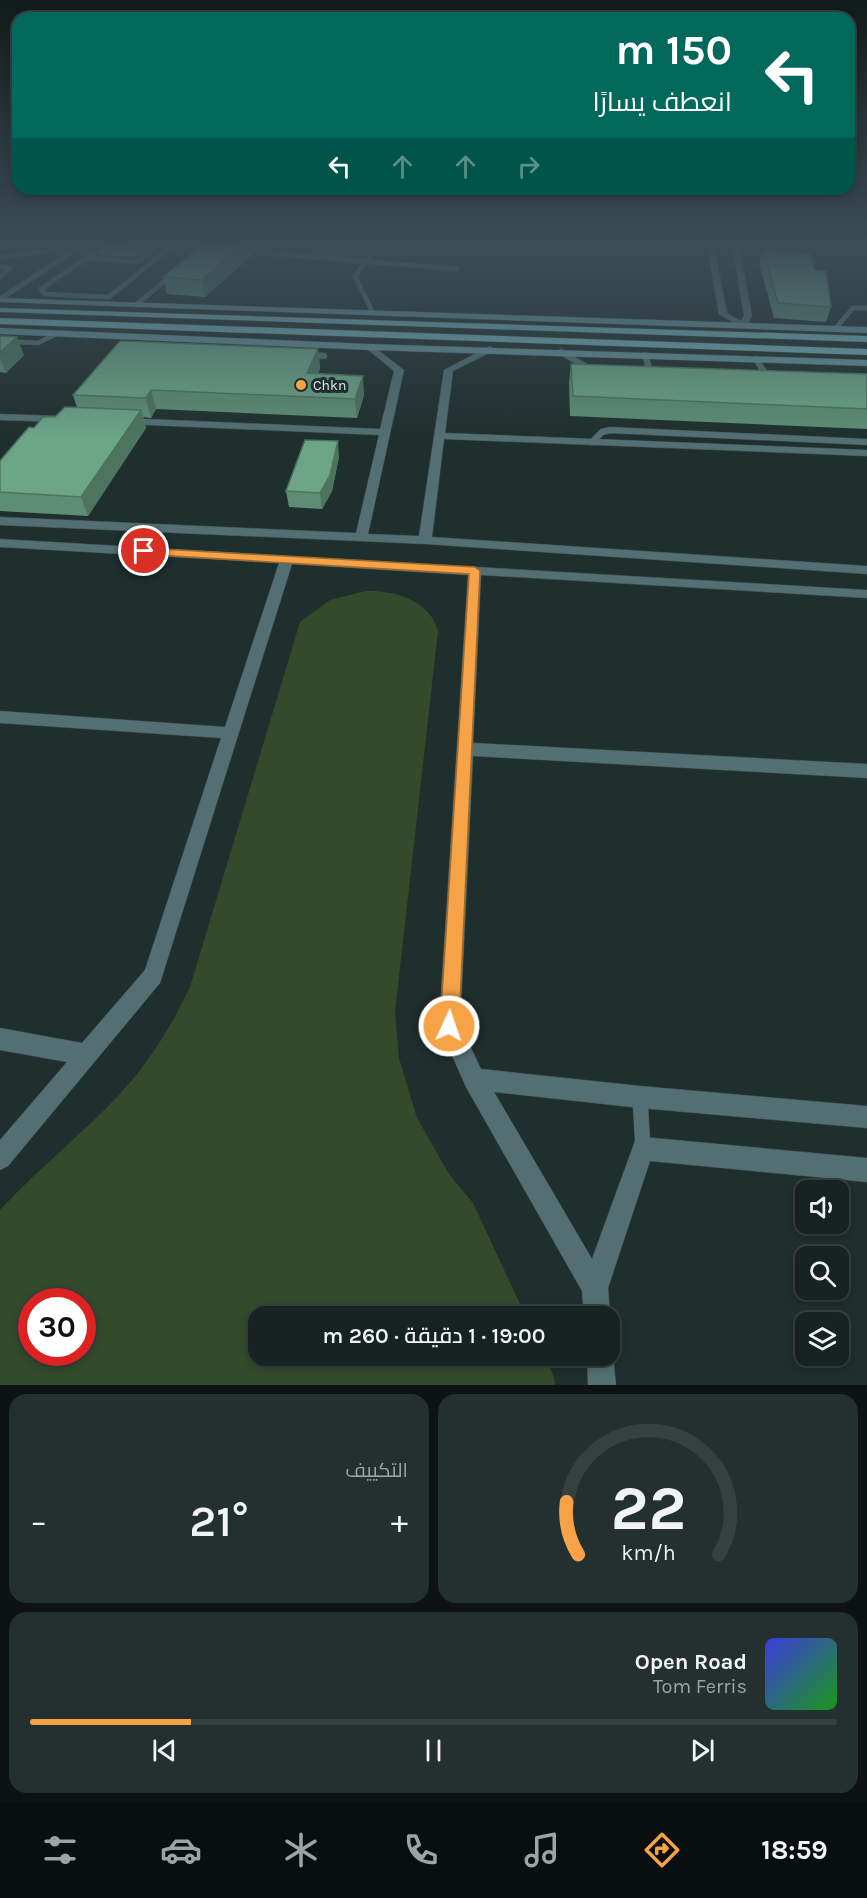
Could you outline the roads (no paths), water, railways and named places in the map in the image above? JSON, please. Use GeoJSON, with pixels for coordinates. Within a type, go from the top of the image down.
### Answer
{"type":"FeatureCollection","features":[{"type":"Feature","properties":{"kind":"main road"},"geometry":{"type":"LineString","coordinates":[[0,310],[867,339]]}},
{"type":"Feature","properties":{"kind":"main road"},"geometry":{"type":"LineString","coordinates":[[273,310],[867,330]]}},
{"type":"Feature","properties":{"kind":"main road"},"geometry":{"type":"LineString","coordinates":[[456,326],[458,316]]}},
{"type":"Feature","properties":{"kind":"main road"},"geometry":{"type":"LineString","coordinates":[[0,321],[867,352]]}},
{"type":"Feature","properties":{"kind":"main road"},"geometry":{"type":"LineString","coordinates":[[144,336],[155,327]]}},
{"type":"Feature","properties":{"kind":"main road"},"geometry":{"type":"LineString","coordinates":[[0,331],[370,347],[490,349],[867,363]]}},
{"type":"Feature","properties":{"kind":"main road"},"geometry":{"type":"LineString","coordinates":[[813,350],[820,361]]}},
{"type":"Feature","properties":{"kind":"street"},"geometry":{"type":"LineString","coordinates":[[722,310],[723,314],[743,325],[748,316],[747,310]]}},
{"type":"Feature","properties":{"kind":"street"},"geometry":{"type":"LineString","coordinates":[[361,537],[399,370],[370,347]]}},
{"type":"Feature","properties":{"kind":"street"},"geometry":{"type":"LineString","coordinates":[[425,540],[449,370],[490,349]]}},
{"type":"Feature","properties":{"kind":"street"},"geometry":{"type":"LineString","coordinates":[[0,417],[70,419]]}},
{"type":"Feature","properties":{"kind":"street"},"geometry":{"type":"LineString","coordinates":[[117,421],[385,432]]}},
{"type":"Feature","properties":{"kind":"street"},"geometry":{"type":"LineString","coordinates":[[440,436],[867,453]]}},
{"type":"Feature","properties":{"kind":"street"},"geometry":{"type":"LineString","coordinates":[[0,521],[425,540],[867,570]]}},
{"type":"Feature","properties":{"kind":"street"},"geometry":{"type":"LineString","coordinates":[[0,543],[867,594]]}},
{"type":"Feature","properties":{"kind":"street"},"geometry":{"type":"LineString","coordinates":[[0,1158],[153,976],[288,559]]}},
{"type":"Feature","properties":{"kind":"street"},"geometry":{"type":"LineString","coordinates":[[475,571],[449,1026],[474,1079],[595,1288]]}},
{"type":"Feature","properties":{"kind":"street"},"geometry":{"type":"LineString","coordinates":[[0,717],[231,733]]}},
{"type":"Feature","properties":{"kind":"street"},"geometry":{"type":"LineString","coordinates":[[465,748],[867,771]]}},
{"type":"Feature","properties":{"kind":"street"},"geometry":{"type":"LineString","coordinates":[[0,1039],[87,1054]]}},
{"type":"Feature","properties":{"kind":"street"},"geometry":{"type":"LineString","coordinates":[[474,1079],[640,1097],[867,1117]]}},
{"type":"Feature","properties":{"kind":"street"},"geometry":{"type":"LineString","coordinates":[[596,1306],[595,1288],[643,1149],[867,1170]]}},
{"type":"Feature","properties":{"kind":"street"},"geometry":{"type":"LineString","coordinates":[[601,1366],[602,1385]]}},
{"type":"Feature","properties":{"kind":"lane"},"geometry":{"type":"LineString","coordinates":[[835,329],[852,310]]}},
{"type":"Feature","properties":{"kind":"lane"},"geometry":{"type":"LineString","coordinates":[[0,342],[38,343],[58,333]]}},
{"type":"Feature","properties":{"kind":"lane"},"geometry":{"type":"LineString","coordinates":[[144,336],[154,344]]}},
{"type":"Feature","properties":{"kind":"lane"},"geometry":{"type":"LineString","coordinates":[[324,356],[302,352],[331,345]]}},
{"type":"Feature","properties":{"kind":"lane"},"geometry":{"type":"LineString","coordinates":[[561,352],[596,371]]}},
{"type":"Feature","properties":{"kind":"lane"},"geometry":{"type":"LineString","coordinates":[[645,355],[652,378]]}},
{"type":"Feature","properties":{"kind":"lane"},"geometry":{"type":"LineString","coordinates":[[756,359],[770,381]]}},
{"type":"Feature","properties":{"kind":"lane"},"geometry":{"type":"LineString","coordinates":[[642,377],[664,378]]}},
{"type":"Feature","properties":{"kind":"lane"},"geometry":{"type":"LineString","coordinates":[[758,381],[781,382]]}},
{"type":"Feature","properties":{"kind":"lane"},"geometry":{"type":"LineString","coordinates":[[592,442],[602,432],[620,430],[867,442]]}},
{"type":"Feature","properties":{"kind":"lane"},"geometry":{"type":"LineString","coordinates":[[640,1097],[643,1149]]}},
{"type":"Feature","properties":{"kind":"place","name":"Chkn"},"geometry":{"type":"Point","coordinates":[301,385]}}]}
